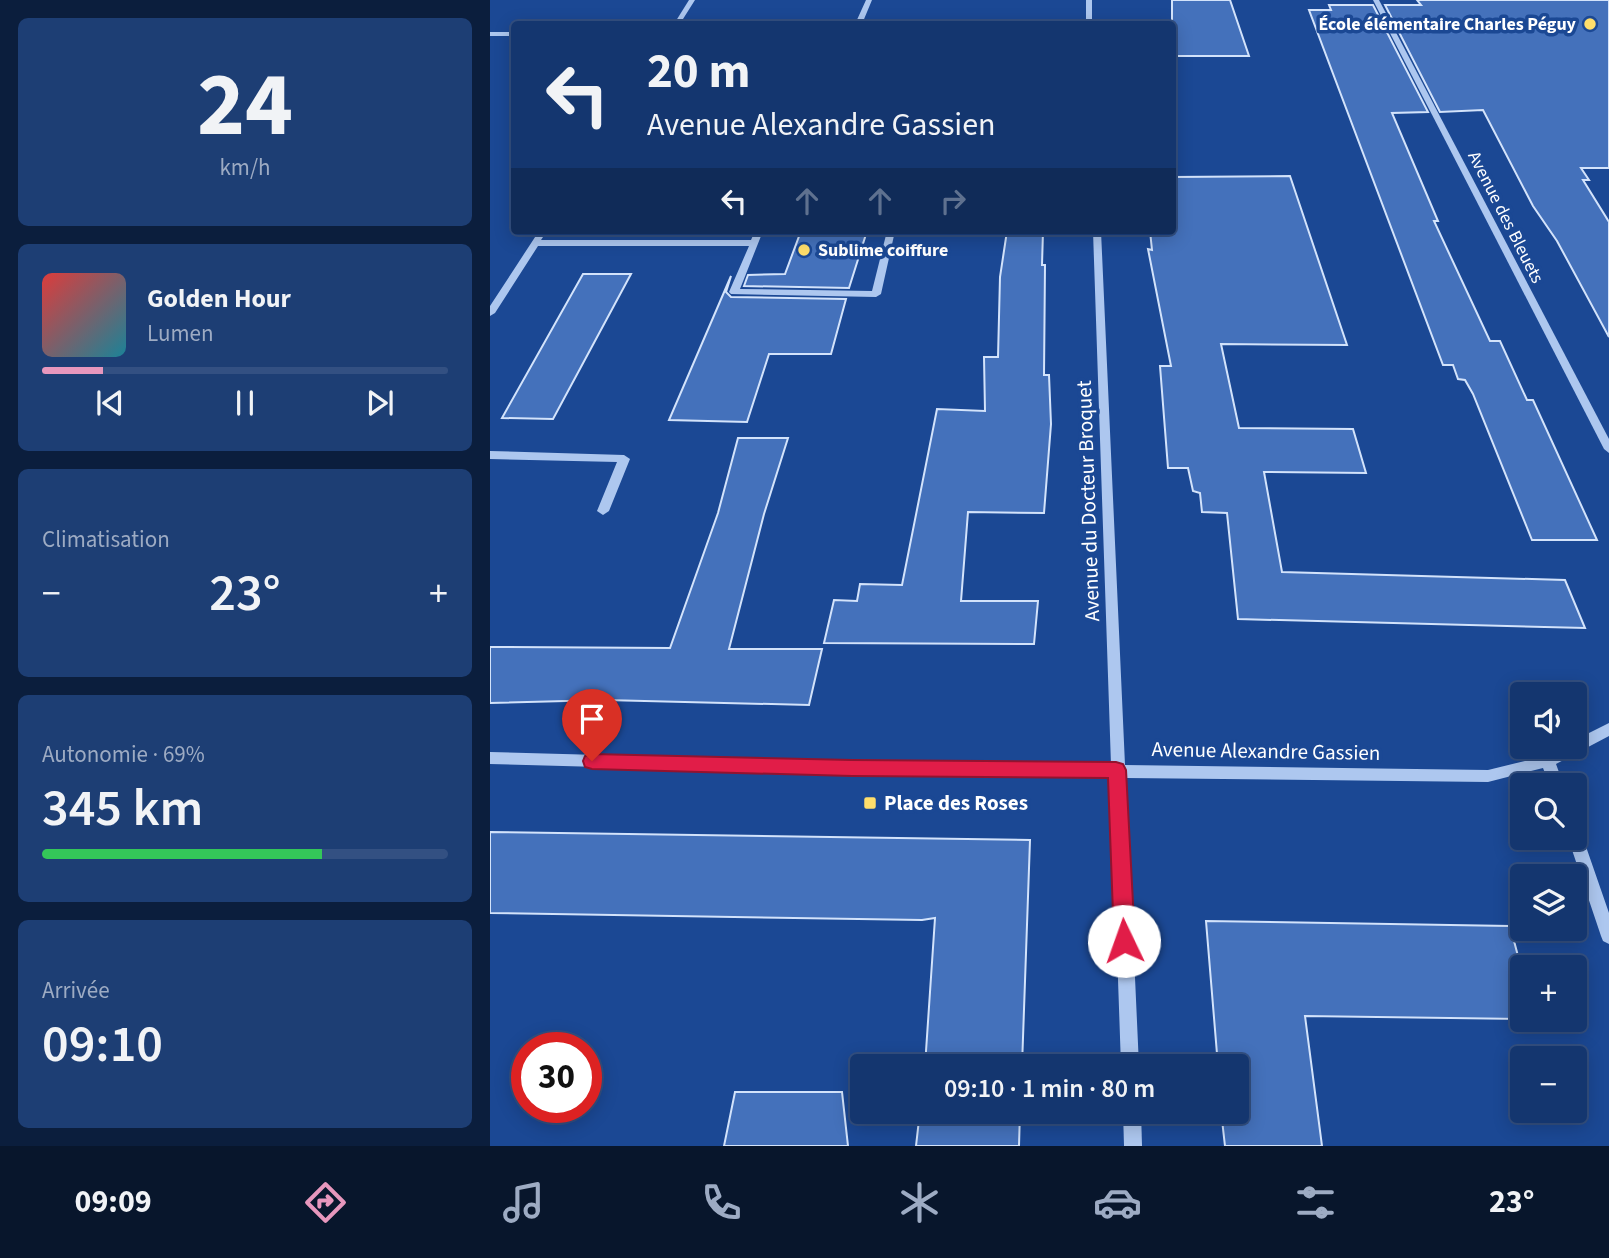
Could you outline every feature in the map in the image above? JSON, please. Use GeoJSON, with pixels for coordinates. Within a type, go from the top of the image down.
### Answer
{"type":"FeatureCollection","features":[{"type":"Feature","properties":{"kind":"street"},"geometry":{"type":"LineString","coordinates":[[679,21],[692,0]]}},
{"type":"Feature","properties":{"kind":"street"},"geometry":{"type":"LineString","coordinates":[[860,21],[869,0]]}},
{"type":"Feature","properties":{"kind":"street"},"geometry":{"type":"LineString","coordinates":[[1088,0],[1089,21]]}},
{"type":"Feature","properties":{"kind":"street","name":"Avenue des Bleuets"},"geometry":{"type":"LineString","coordinates":[[1376,0],[1609,449]]}},
{"type":"Feature","properties":{"kind":"street"},"geometry":{"type":"LineString","coordinates":[[490,34],[511,34]]}},
{"type":"Feature","properties":{"kind":"street"},"geometry":{"type":"LineString","coordinates":[[490,313],[541,235]]}},
{"type":"Feature","properties":{"kind":"street"},"geometry":{"type":"LineString","coordinates":[[757,235],[734,292],[876,294],[890,235]]}},
{"type":"Feature","properties":{"kind":"street","name":"Avenue du Docteur Broquet"},"geometry":{"type":"LineString","coordinates":[[1097,235],[1116,770],[1129,1054]]}},
{"type":"Feature","properties":{"kind":"street"},"geometry":{"type":"LineString","coordinates":[[536,243],[754,243]]}},
{"type":"Feature","properties":{"kind":"street"},"geometry":{"type":"LineString","coordinates":[[490,455],[624,458],[603,511]]}},
{"type":"Feature","properties":{"kind":"street","name":"Avenue Alexandre Gassien"},"geometry":{"type":"LineString","coordinates":[[1587,740],[1609,729]]}},
{"type":"Feature","properties":{"kind":"street","name":"Avenue Alexandre Gassien"},"geometry":{"type":"LineString","coordinates":[[490,758],[852,768],[1488,776],[1552,759]]}},
{"type":"Feature","properties":{"kind":"street"},"geometry":{"type":"LineString","coordinates":[[1548,761],[1552,773]]}},
{"type":"Feature","properties":{"kind":"street"},"geometry":{"type":"LineString","coordinates":[[1579,850],[1609,936]]}},
{"type":"Feature","properties":{"kind":"street"},"geometry":{"type":"LineString","coordinates":[[1132,1124],[1133,1146]]}},
{"type":"Feature","properties":{"kind":"building"},"geometry":{"type":"Polygon","coordinates":[[[1172,0],[1230,0],[1249,56],[1176,56],[1176,21],[1172,21],[1172,0]]]}},
{"type":"Feature","properties":{"kind":"building"},"geometry":{"type":"Polygon","coordinates":[[[1417,0],[1609,0],[1609,168],[1581,168],[1589,180],[1583,180],[1609,222],[1609,337],[1557,241],[1533,206],[1483,110],[1440,112],[1385,5],[1421,5],[1417,0]]]}},
{"type":"Feature","properties":{"kind":"building"},"geometry":{"type":"Polygon","coordinates":[[[1329,5],[1373,5],[1428,112],[1392,113],[1438,221],[1434,221],[1490,341],[1500,341],[1527,400],[1533,400],[1597,540],[1532,540],[1473,394],[1465,380],[1458,379],[1453,365],[1443,365],[1309,10],[1331,10],[1329,5]]]}},
{"type":"Feature","properties":{"kind":"building"},"geometry":{"type":"Polygon","coordinates":[[[1290,176],[1347,345],[1221,344],[1239,428],[1353,429],[1366,473],[1264,472],[1282,572],[1565,580],[1585,628],[1238,619],[1227,513],[1202,512],[1200,493],[1193,491],[1188,468],[1168,468],[1160,366],[1171,366],[1148,249],[1152,250],[1150,235],[1176,235],[1176,177],[1290,176]]]}},
{"type":"Feature","properties":{"kind":"building"},"geometry":{"type":"Polygon","coordinates":[[[800,235],[866,235],[849,288],[744,286],[748,275],[785,274],[800,235]]]}},
{"type":"Feature","properties":{"kind":"building"},"geometry":{"type":"Polygon","coordinates":[[[1006,235],[1043,235],[1044,375],[1049,375],[1051,424],[1044,513],[968,512],[961,601],[1038,601],[1034,644],[824,643],[834,600],[857,601],[860,584],[902,585],[937,409],[985,411],[984,357],[998,357],[1000,277],[1006,235]]]}},
{"type":"Feature","properties":{"kind":"building"},"geometry":{"type":"Polygon","coordinates":[[[583,274],[631,274],[553,419],[502,418],[583,274]]]}},
{"type":"Feature","properties":{"kind":"building"},"geometry":{"type":"Polygon","coordinates":[[[731,276],[726,292],[731,297],[846,299],[831,354],[769,354],[747,422],[669,420],[731,276]]]}},
{"type":"Feature","properties":{"kind":"building"},"geometry":{"type":"Polygon","coordinates":[[[738,438],[788,438],[764,514],[729,649],[822,649],[809,705],[605,700],[490,703],[490,647],[670,648],[718,513],[738,438]]]}},
{"type":"Feature","properties":{"kind":"building"},"geometry":{"type":"Polygon","coordinates":[[[490,832],[1030,840],[1022,1054],[926,1054],[935,918],[922,920],[490,913],[490,832]]]}},
{"type":"Feature","properties":{"kind":"building"},"geometry":{"type":"Polygon","coordinates":[[[1206,921],[1510,926],[1510,941],[1514,941],[1518,955],[1510,955],[1510,1019],[1305,1016],[1322,1146],[1225,1146],[1222,1124],[1249,1124],[1249,1054],[1217,1054],[1206,921]]]}},
{"type":"Feature","properties":{"kind":"building"},"geometry":{"type":"Polygon","coordinates":[[[735,1092],[842,1092],[848,1146],[724,1146],[735,1092]]]}},
{"type":"Feature","properties":{"kind":"building"},"geometry":{"type":"Polygon","coordinates":[[[919,1124],[1020,1124],[1019,1146],[916,1146],[919,1124]]]}},
{"type":"Feature","properties":{"kind":"place","name":"École élémentaire Charles Péguy"},"geometry":{"type":"Point","coordinates":[1590,24]}},
{"type":"Feature","properties":{"kind":"place","name":"Sublime coiffure"},"geometry":{"type":"Point","coordinates":[804,250]}},
{"type":"Feature","properties":{"kind":"place","name":"Place des Roses"},"geometry":{"type":"Point","coordinates":[870,803]}},
{"type":"Feature","properties":{"kind":"route"},"geometry":{"type":"LineString","coordinates":[[592,761],[852,768],[1116,770],[1124,941]]}}]}
